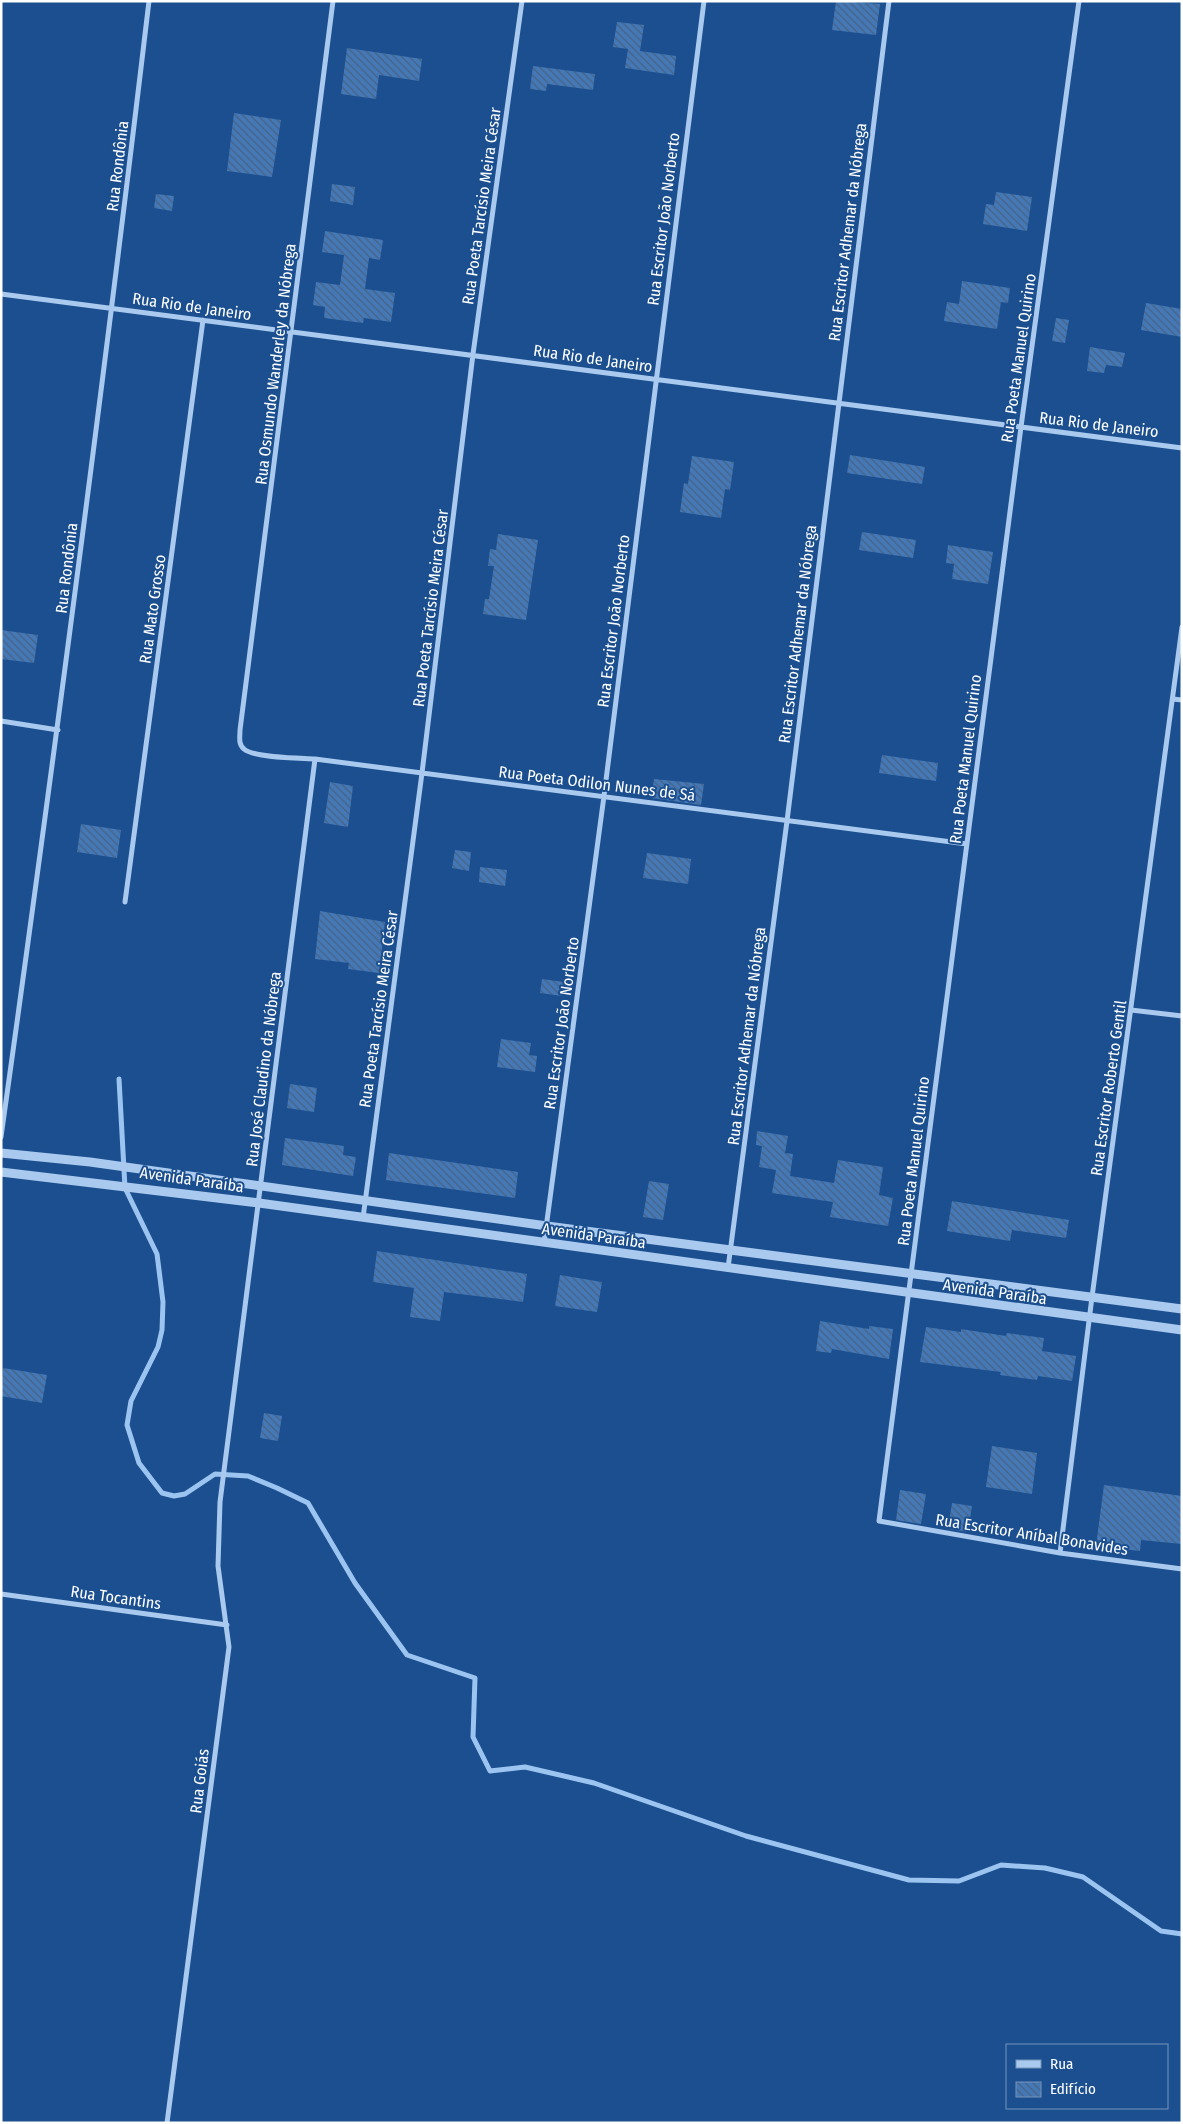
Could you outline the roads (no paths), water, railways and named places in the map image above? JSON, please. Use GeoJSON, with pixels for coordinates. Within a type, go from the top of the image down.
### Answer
{"type":"FeatureCollection","features":[{"type":"Feature","properties":{"kind":"street","name":"Rua Rondônia"},"geometry":{"type":"LineString","coordinates":[[1,1137],[58,730],[149,1]]}},
{"type":"Feature","properties":{"kind":"street","name":"Rua Osmundo Wanderley da Nóbrega"},"geometry":{"type":"LineString","coordinates":[[240,730],[333,1]]}},
{"type":"Feature","properties":{"kind":"street","name":"Rua Poeta Tarcísio Meira César"},"geometry":{"type":"LineString","coordinates":[[363,1218],[422,773],[473,354],[522,1]]}},
{"type":"Feature","properties":{"kind":"street","name":"Rua Escritor João Norberto"},"geometry":{"type":"LineString","coordinates":[[544,1244],[604,796],[704,1]]}},
{"type":"Feature","properties":{"kind":"street","name":"Rua Escritor Adhemar da Nóbrega"},"geometry":{"type":"LineString","coordinates":[[728,1269],[787,821],[888,1]]}},
{"type":"Feature","properties":{"kind":"street","name":"Rua Poeta Manuel Quirino"},"geometry":{"type":"LineString","coordinates":[[879,1521],[1021,427],[1079,1]]}},
{"type":"Feature","properties":{"kind":"street","name":"Rua Rio de Janeiro"},"geometry":{"type":"LineString","coordinates":[[1,294],[292,333],[473,354],[656,380],[1182,448]]}},
{"type":"Feature","properties":{"kind":"street","name":"Rua Mato Grosso"},"geometry":{"type":"LineString","coordinates":[[125,902],[203,320]]}},
{"type":"Feature","properties":{"kind":"street","name":"Rua Escritor Roberto Gentil"},"geometry":{"type":"LineString","coordinates":[[1060,1553],[1089,1318],[1182,627]]}},
{"type":"Feature","properties":{"kind":"street"},"geometry":{"type":"LineString","coordinates":[[1172,699],[1182,700]]}},
{"type":"Feature","properties":{"kind":"street"},"geometry":{"type":"LineString","coordinates":[[1,721],[58,730]]}},
{"type":"Feature","properties":{"kind":"street","name":"Rua Poeta Odilon Nunes de Sá"},"geometry":{"type":"LineString","coordinates":[[240,730],[240,744],[248,752],[315,759],[967,844]]}},
{"type":"Feature","properties":{"kind":"street","name":"Rua José Claudino da Nóbrega"},"geometry":{"type":"LineString","coordinates":[[228,1442],[315,759]]}},
{"type":"Feature","properties":{"kind":"street"},"geometry":{"type":"LineString","coordinates":[[1131,1010],[1182,1016]]}},
{"type":"Feature","properties":{"kind":"street","name":"Avenida Paraíba"},"geometry":{"type":"LineString","coordinates":[[1,1153],[132,1168],[366,1202],[1182,1309]]}},
{"type":"Feature","properties":{"kind":"street","name":"Avenida Paraíba"},"geometry":{"type":"LineString","coordinates":[[1,1172],[132,1186],[908,1294],[1182,1330]]}},
{"type":"Feature","properties":{"kind":"street","name":"Rua Goiás"},"geometry":{"type":"LineString","coordinates":[[167,2123],[229,1647],[222,1599],[218,1531],[228,1442]]}},
{"type":"Feature","properties":{"kind":"street","name":"Rua Escritor Aníbal Bonavides"},"geometry":{"type":"LineString","coordinates":[[879,1521],[1060,1553],[1182,1569]]}},
{"type":"Feature","properties":{"kind":"street","name":"Rua Tocantins"},"geometry":{"type":"LineString","coordinates":[[1,1594],[227,1625]]}},
{"type":"Feature","properties":{"kind":"waterway"},"geometry":{"type":"LineString","coordinates":[[119,1079],[125,1188],[157,1254],[163,1302],[162,1330],[158,1347],[131,1401],[127,1425],[139,1463],[162,1493],[174,1496],[185,1494],[215,1474],[248,1476],[308,1503],[355,1583],[407,1655],[475,1678],[473,1737],[490,1771],[525,1767],[594,1783],[746,1836],[909,1880],[959,1881],[1001,1865],[1045,1868],[1083,1877],[1161,1931],[1182,1934]]}}]}
